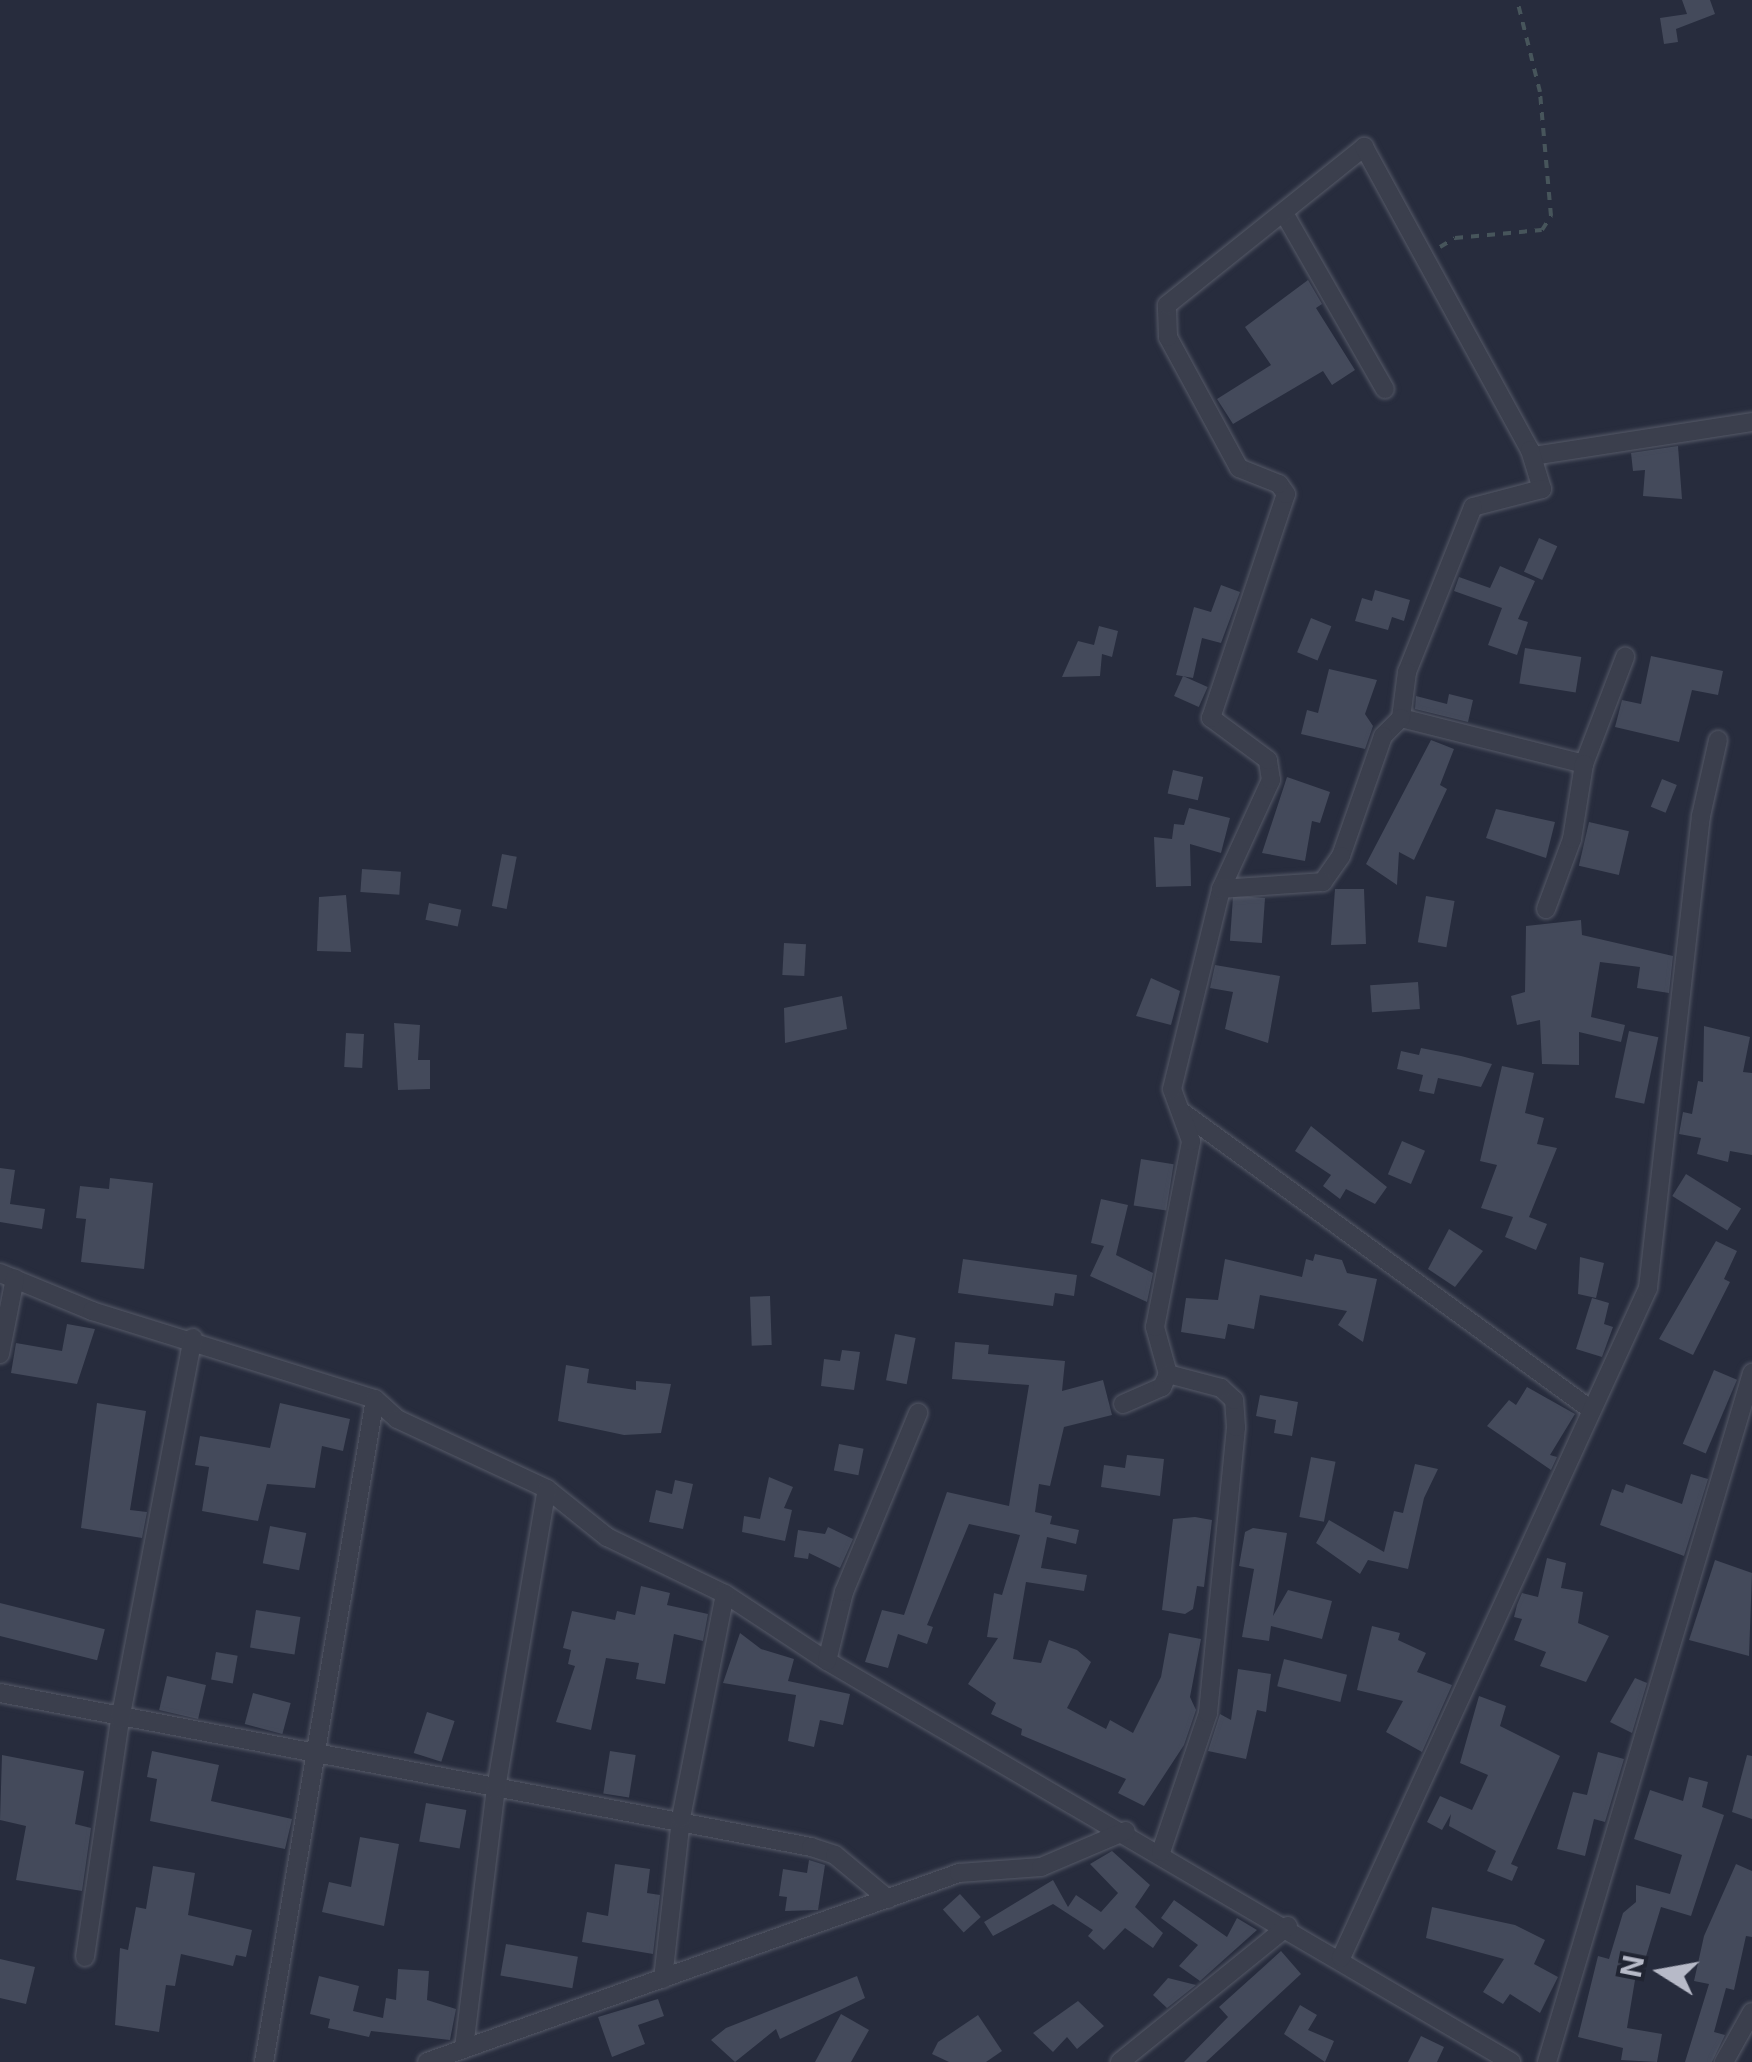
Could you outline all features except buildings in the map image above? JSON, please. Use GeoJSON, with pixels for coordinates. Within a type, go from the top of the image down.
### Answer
{"type":"FeatureCollection","features":[{"type":"Feature","properties":{"kind":"street"},"geometry":{"type":"LineString","coordinates":[[1124,1404],[1162,1387],[1168,1374],[1156,1327],[1191,1140],[1172,1089],[1221,888],[1271,780],[1268,760],[1211,718],[1286,494],[1279,484],[1239,468],[1164,325],[1167,305],[1364,147],[1533,456],[1542,489],[1474,507],[1407,672],[1401,718],[1382,736],[1340,856],[1323,882],[1221,888]]}},
{"type":"Feature","properties":{"kind":"street"},"geometry":{"type":"LineString","coordinates":[[1284,213],[1385,389]]}},
{"type":"Feature","properties":{"kind":"street"},"geometry":{"type":"LineString","coordinates":[[1533,456],[1752,422]]}},
{"type":"Feature","properties":{"kind":"street"},"geometry":{"type":"LineString","coordinates":[[1546,909],[1572,839],[1584,764],[1625,657]]}},
{"type":"Feature","properties":{"kind":"street"},"geometry":{"type":"LineString","coordinates":[[1401,718],[1584,764]]}},
{"type":"Feature","properties":{"kind":"street"},"geometry":{"type":"LineString","coordinates":[[1341,1958],[1648,1288],[1693,874],[1718,740]]}},
{"type":"Feature","properties":{"kind":"street"},"geometry":{"type":"LineString","coordinates":[[1180,1111],[1590,1409]]}},
{"type":"Feature","properties":{"kind":"street"},"geometry":{"type":"LineString","coordinates":[[0,1354],[8,1276],[92,1310],[194,1338],[252,1364],[375,1399],[397,1418],[547,1489],[607,1537],[725,1594],[827,1662],[1126,1831],[1511,2062]]}},
{"type":"Feature","properties":{"kind":"street"},"geometry":{"type":"LineString","coordinates":[[85,1956],[120,1720],[194,1338]]}},
{"type":"Feature","properties":{"kind":"street"},"geometry":{"type":"LineString","coordinates":[[1547,2062],[1752,1373]]}},
{"type":"Feature","properties":{"kind":"street"},"geometry":{"type":"LineString","coordinates":[[1161,1852],[1208,1713],[1236,1427],[1234,1400],[1221,1388],[1168,1374]]}},
{"type":"Feature","properties":{"kind":"street"},"geometry":{"type":"LineString","coordinates":[[264,2062],[312,1750],[375,1399]]}},
{"type":"Feature","properties":{"kind":"street"},"geometry":{"type":"LineString","coordinates":[[827,1662],[844,1592],[918,1413]]}},
{"type":"Feature","properties":{"kind":"street"},"geometry":{"type":"LineString","coordinates":[[464,2048],[496,1789],[547,1489]]}},
{"type":"Feature","properties":{"kind":"street"},"geometry":{"type":"LineString","coordinates":[[663,1980],[680,1818],[725,1594]]}},
{"type":"Feature","properties":{"kind":"street"},"geometry":{"type":"LineString","coordinates":[[0,1693],[120,1720],[312,1750],[496,1789],[680,1818],[835,1855],[888,1899]]}},
{"type":"Feature","properties":{"kind":"street"},"geometry":{"type":"LineString","coordinates":[[427,2062],[958,1873],[1041,1866],[1126,1831]]}},
{"type":"Feature","properties":{"kind":"street"},"geometry":{"type":"LineString","coordinates":[[1120,2062],[1288,1926]]}},
{"type":"Feature","properties":{"kind":"street"},"geometry":{"type":"LineString","coordinates":[[1724,2062],[1752,2012]]}},
{"type":"Feature","properties":{"kind":"path"},"geometry":{"type":"LineString","coordinates":[[1423,256],[1455,238],[1542,230],[1551,216],[1540,92],[1517,0]]}}]}
